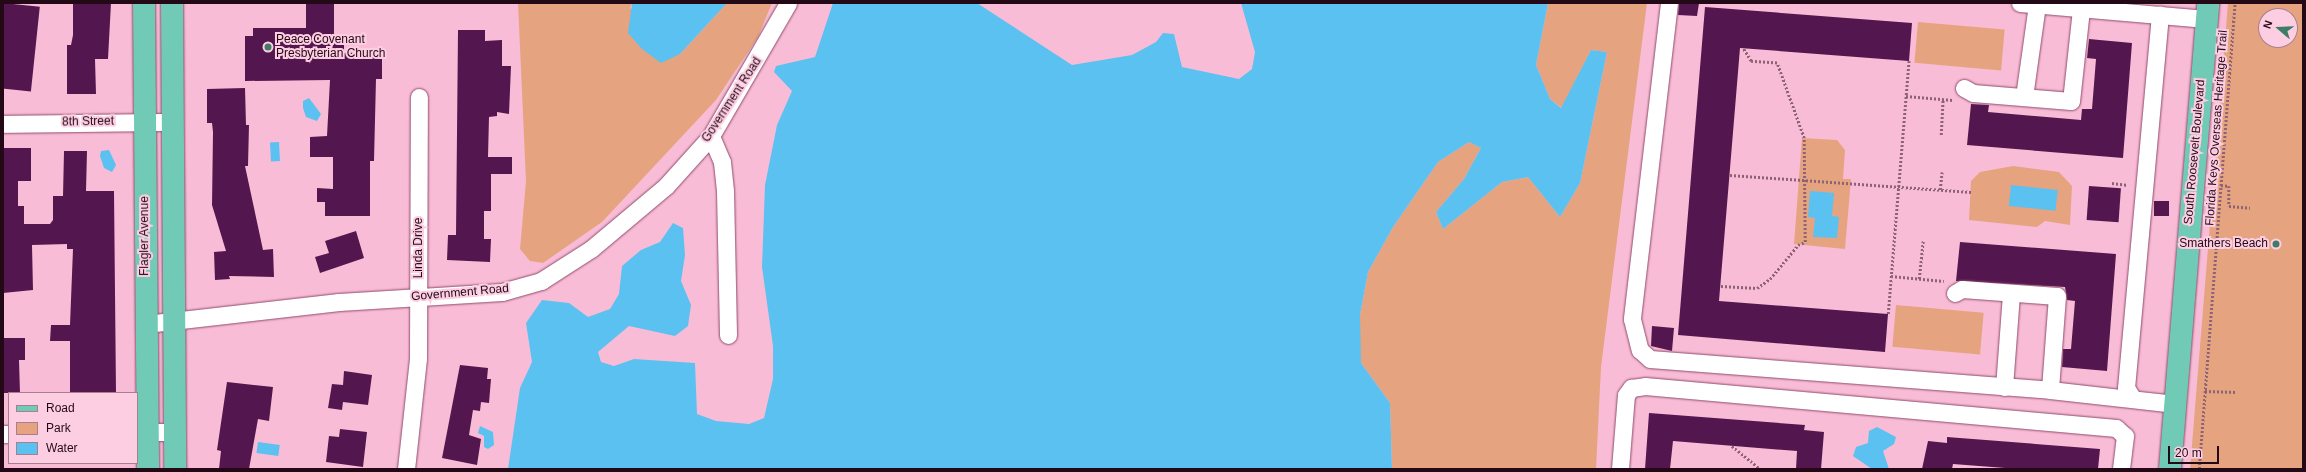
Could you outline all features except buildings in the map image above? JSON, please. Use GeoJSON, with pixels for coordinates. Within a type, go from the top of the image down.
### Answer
{"type":"FeatureCollection","features":[{"type":"Feature","properties":{"kind":"main road","name":"Flagler Avenue"},"geometry":{"type":"LineString","coordinates":[[144,3],[146,324],[142,432],[148,469]]}},
{"type":"Feature","properties":{"kind":"main road"},"geometry":{"type":"LineString","coordinates":[[172,3],[175,469]]}},
{"type":"Feature","properties":{"kind":"main road","name":"South Roosevelt Boulevard"},"geometry":{"type":"LineString","coordinates":[[2170,469],[2207,11]]}},
{"type":"Feature","properties":{"kind":"street","name":"Government Road"},"geometry":{"type":"LineString","coordinates":[[146,324],[175,323],[339,302],[502,292],[541,281],[591,250],[655,196],[711,136],[788,3]]}},
{"type":"Feature","properties":{"kind":"street"},"geometry":{"type":"LineString","coordinates":[[1669,3],[1632,319],[1640,350],[1650,359],[2050,390],[2175,404]]}},
{"type":"Feature","properties":{"kind":"street"},"geometry":{"type":"LineString","coordinates":[[2024,97],[2028,4],[2160,15],[2207,11]]}},
{"type":"Feature","properties":{"kind":"street"},"geometry":{"type":"LineString","coordinates":[[1968,90],[2024,97],[2071,100],[2081,8]]}},
{"type":"Feature","properties":{"kind":"street"},"geometry":{"type":"LineString","coordinates":[[2133,399],[2126,388],[2160,15]]}},
{"type":"Feature","properties":{"kind":"street","name":"Linda Drive"},"geometry":{"type":"LineString","coordinates":[[406,469],[418,358],[419,97]]}},
{"type":"Feature","properties":{"kind":"street","name":"8th Street"},"geometry":{"type":"LineString","coordinates":[[3,124],[173,122]]}},
{"type":"Feature","properties":{"kind":"street"},"geometry":{"type":"LineString","coordinates":[[711,136],[722,162],[725,191],[728,335]]}},
{"type":"Feature","properties":{"kind":"street"},"geometry":{"type":"LineString","coordinates":[[1955,293],[1962,290],[2057,296],[2050,390]]}},
{"type":"Feature","properties":{"kind":"street"},"geometry":{"type":"LineString","coordinates":[[2004,387],[2011,293]]}},
{"type":"Feature","properties":{"kind":"street"},"geometry":{"type":"LineString","coordinates":[[1620,469],[1626,395],[1631,388],[1645,386],[2116,428],[2125,436],[2121,469]]}},
{"type":"Feature","properties":{"kind":"street"},"geometry":{"type":"LineString","coordinates":[[142,432],[175,432]]}},
{"type":"Feature","properties":{"kind":"path","name":"Florida Keys Overseas Heritage Trail"},"geometry":{"type":"LineString","coordinates":[[2199,469],[2235,3]]}},
{"type":"Feature","properties":{"kind":"path"},"geometry":{"type":"LineString","coordinates":[[1720,286],[1757,288],[1770,279],[1798,245],[1805,242],[1803,227],[1807,180],[1804,138],[1778,63],[1751,61],[1743,48]]}},
{"type":"Feature","properties":{"kind":"path"},"geometry":{"type":"LineString","coordinates":[[1888,314],[1909,61]]}},
{"type":"Feature","properties":{"kind":"path"},"geometry":{"type":"LineString","coordinates":[[1906,96],[1971,102],[1968,90]]}},
{"type":"Feature","properties":{"kind":"path"},"geometry":{"type":"LineString","coordinates":[[1941,135],[1943,99]]}},
{"type":"Feature","properties":{"kind":"path"},"geometry":{"type":"LineString","coordinates":[[1940,190],[1942,172]]}},
{"type":"Feature","properties":{"kind":"path"},"geometry":{"type":"LineString","coordinates":[[1730,175],[1971,192]]}},
{"type":"Feature","properties":{"kind":"path"},"geometry":{"type":"LineString","coordinates":[[2221,185],[2229,186],[2229,206],[2250,208]]}},
{"type":"Feature","properties":{"kind":"path"},"geometry":{"type":"LineString","coordinates":[[1919,278],[1922,241]]}},
{"type":"Feature","properties":{"kind":"path"},"geometry":{"type":"LineString","coordinates":[[1891,276],[1956,282],[1955,293]]}},
{"type":"Feature","properties":{"kind":"path"},"geometry":{"type":"LineString","coordinates":[[2205,391],[2237,392]]}},
{"type":"Feature","properties":{"kind":"path"},"geometry":{"type":"LineString","coordinates":[[1732,446],[1760,469]]}},
{"type":"Feature","properties":{"kind":"green space"},"geometry":{"type":"Polygon","coordinates":[[[518,3],[632,3],[630,8],[680,54],[727,3],[772,3],[758,37],[716,100],[602,222],[543,263],[530,261],[520,249],[526,181],[518,3]]]}},
{"type":"Feature","properties":{"kind":"green space"},"geometry":{"type":"Polygon","coordinates":[[[1548,3],[1647,3],[1601,367],[1596,469],[1392,469],[1390,403],[1361,363],[1359,345],[1360,315],[1368,272],[1393,227],[1438,162],[1469,142],[1481,148],[1464,179],[1436,212],[1443,229],[1502,182],[1528,177],[1560,217],[1580,183],[1607,52],[1591,50],[1562,108],[1550,99],[1536,65],[1548,3]]]}},
{"type":"Feature","properties":{"kind":"green space","name":"Smathers Beach"},"geometry":{"type":"Polygon","coordinates":[[[2228,3],[2303,3],[2303,469],[2190,469],[2228,3]]]}},
{"type":"Feature","properties":{"kind":"green space"},"geometry":{"type":"Polygon","coordinates":[[[1918,22],[2005,30],[2001,70],[1914,63],[1918,22]]]}},
{"type":"Feature","properties":{"kind":"green space"},"geometry":{"type":"Polygon","coordinates":[[[1802,138],[1837,140],[1845,150],[1843,179],[1851,179],[1845,249],[1794,244],[1802,138]]]}},
{"type":"Feature","properties":{"kind":"green space"},"geometry":{"type":"Polygon","coordinates":[[[2013,166],[2059,172],[2072,186],[2070,225],[2045,221],[2037,227],[1969,220],[1971,181],[1980,172],[2013,166]]]}},
{"type":"Feature","properties":{"kind":"green space"},"geometry":{"type":"Polygon","coordinates":[[[1896,305],[1984,313],[1980,355],[1892,347],[1896,305]]]}},
{"type":"Feature","properties":{"kind":"water"},"geometry":{"type":"Polygon","coordinates":[[[632,3],[727,3],[680,54],[661,63],[642,49],[628,33],[632,3]]]}},
{"type":"Feature","properties":{"kind":"water"},"geometry":{"type":"Polygon","coordinates":[[[833,3],[977,3],[1072,65],[1132,55],[1156,42],[1163,33],[1174,34],[1182,67],[1239,79],[1252,69],[1255,52],[1241,3],[1548,3],[1536,65],[1550,99],[1561,108],[1591,50],[1607,52],[1580,183],[1560,217],[1528,177],[1502,182],[1443,229],[1436,212],[1464,179],[1481,148],[1469,142],[1438,162],[1393,227],[1368,272],[1360,315],[1361,363],[1390,403],[1392,469],[508,469],[520,388],[532,362],[526,323],[542,300],[569,303],[588,317],[610,309],[619,294],[622,266],[641,250],[660,242],[673,223],[683,228],[685,255],[681,281],[691,305],[688,326],[675,336],[629,326],[598,352],[601,362],[614,366],[634,359],[695,363],[697,414],[716,421],[749,424],[764,418],[773,379],[773,346],[762,267],[765,185],[777,125],[792,91],[774,72],[776,66],[815,57],[833,3]]]}},
{"type":"Feature","properties":{"kind":"water"},"geometry":{"type":"Polygon","coordinates":[[[309,98],[321,114],[317,121],[306,117],[303,108],[303,101],[309,98]]]}},
{"type":"Feature","properties":{"kind":"water"},"geometry":{"type":"Polygon","coordinates":[[[270,142],[279,142],[280,161],[271,161],[270,142]]]}},
{"type":"Feature","properties":{"kind":"water"},"geometry":{"type":"Polygon","coordinates":[[[109,150],[116,165],[112,172],[104,168],[100,156],[101,151],[109,150]]]}},
{"type":"Feature","properties":{"kind":"water"},"geometry":{"type":"Polygon","coordinates":[[[2011,185],[2058,190],[2056,211],[2009,206],[2011,185]]]}},
{"type":"Feature","properties":{"kind":"water"},"geometry":{"type":"Polygon","coordinates":[[[1810,191],[1834,193],[1832,216],[1839,217],[1837,238],[1813,237],[1815,218],[1808,217],[1810,191]]]}},
{"type":"Feature","properties":{"kind":"water"},"geometry":{"type":"Polygon","coordinates":[[[480,426],[493,432],[494,445],[488,449],[484,447],[484,436],[478,433],[480,426]]]}},
{"type":"Feature","properties":{"kind":"water"},"geometry":{"type":"Polygon","coordinates":[[[1877,427],[1896,437],[1894,444],[1883,451],[1889,469],[1872,469],[1853,456],[1856,447],[1868,443],[1869,431],[1877,427]]]}},
{"type":"Feature","properties":{"kind":"water"},"geometry":{"type":"Polygon","coordinates":[[[258,442],[280,445],[278,456],[256,453],[258,442]]]}},
{"type":"Feature","properties":{"kind":"place","name":"Peace Covenant Presbyterian Church"},"geometry":{"type":"Point","coordinates":[268,47]}},
{"type":"Feature","properties":{"kind":"place","name":"Smathers Beach"},"geometry":{"type":"Point","coordinates":[2276,244]}}]}
